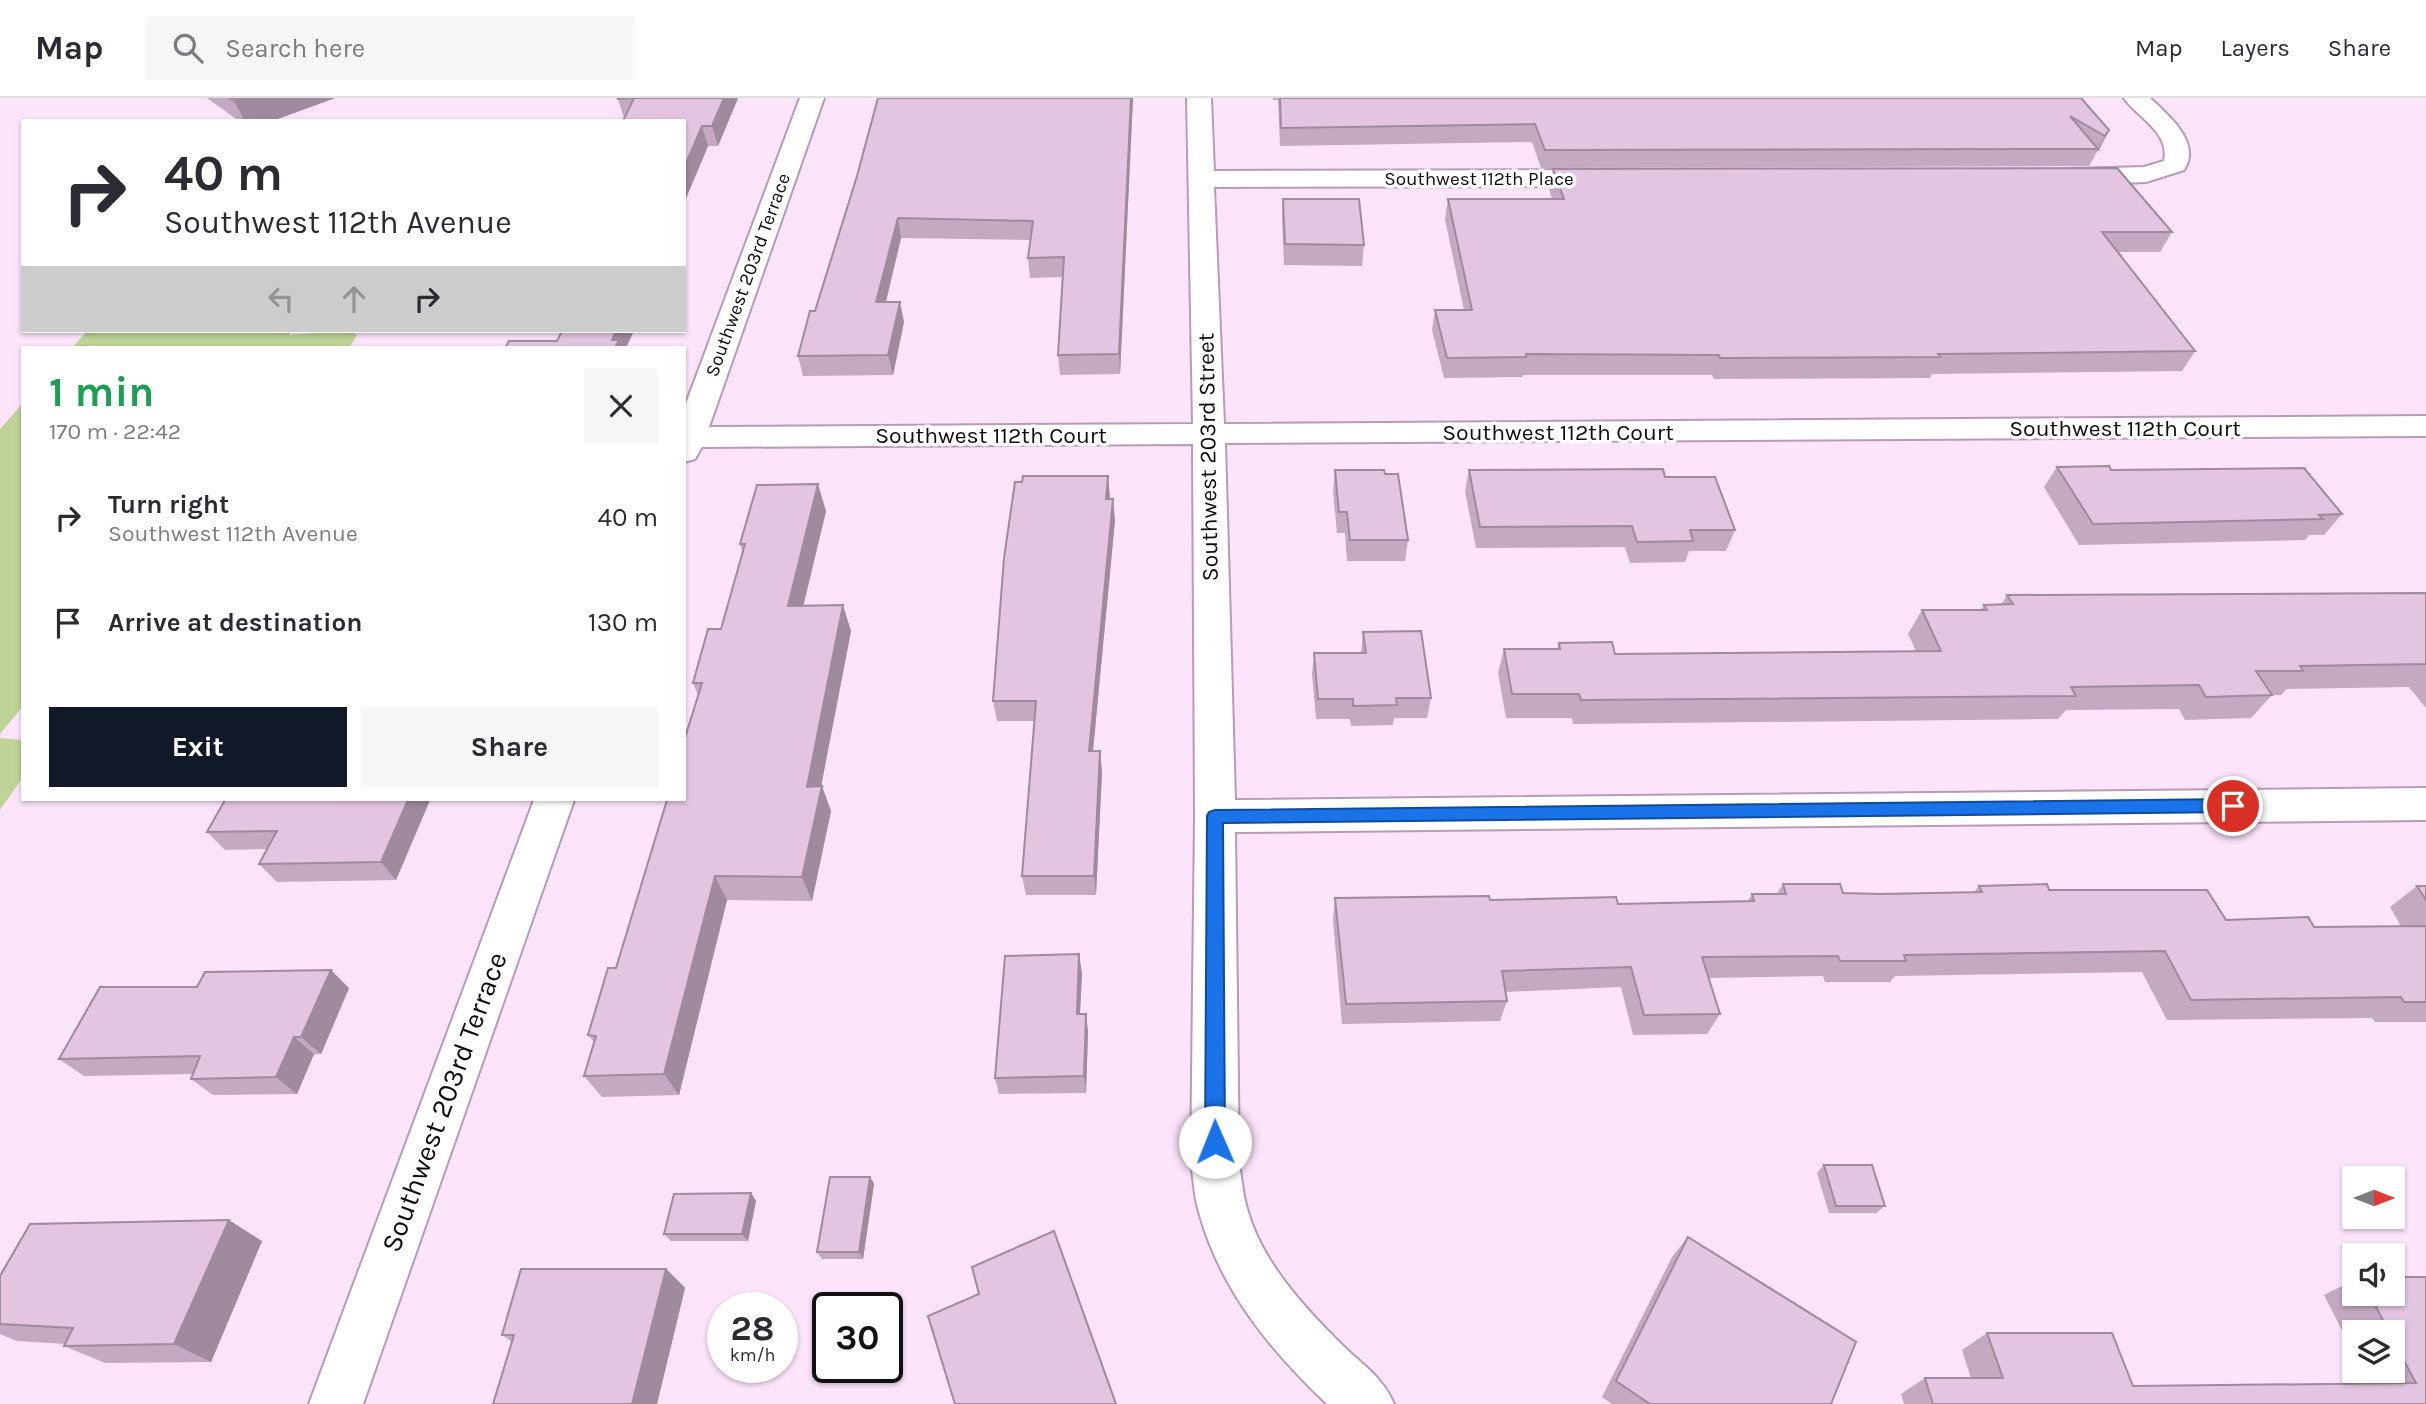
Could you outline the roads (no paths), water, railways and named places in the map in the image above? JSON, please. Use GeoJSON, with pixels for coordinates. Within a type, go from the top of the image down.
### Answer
{"type":"FeatureCollection","features":[{"type":"Feature","properties":{"kind":"street","name":"Southwest 203rd Terrace"},"geometry":{"type":"LineString","coordinates":[[687,445],[812,98]]}},
{"type":"Feature","properties":{"kind":"street","name":"Southwest 203rd Street"},"geometry":{"type":"LineString","coordinates":[[1199,98],[1209,434],[1215,816],[1215,1164],[1223,1211],[1242,1259],[1278,1314],[1326,1369],[1367,1404]]}},
{"type":"Feature","properties":{"kind":"street"},"geometry":{"type":"LineString","coordinates":[[2055,177],[2146,174],[2175,165],[2178,148],[2174,139],[2136,98]]}},
{"type":"Feature","properties":{"kind":"street","name":"Southwest 112th Place"},"geometry":{"type":"LineString","coordinates":[[1202,179],[1626,178]]}},
{"type":"Feature","properties":{"kind":"street","name":"Southwest 112th Court"},"geometry":{"type":"LineString","coordinates":[[687,445],[1209,434],[2426,426]]}},
{"type":"Feature","properties":{"kind":"street","name":"Southwest 203rd Terrace"},"geometry":{"type":"LineString","coordinates":[[336,1404],[554,801]]}},
{"type":"Feature","properties":{"kind":"street"},"geometry":{"type":"LineString","coordinates":[[1215,816],[2426,804]]}}]}
